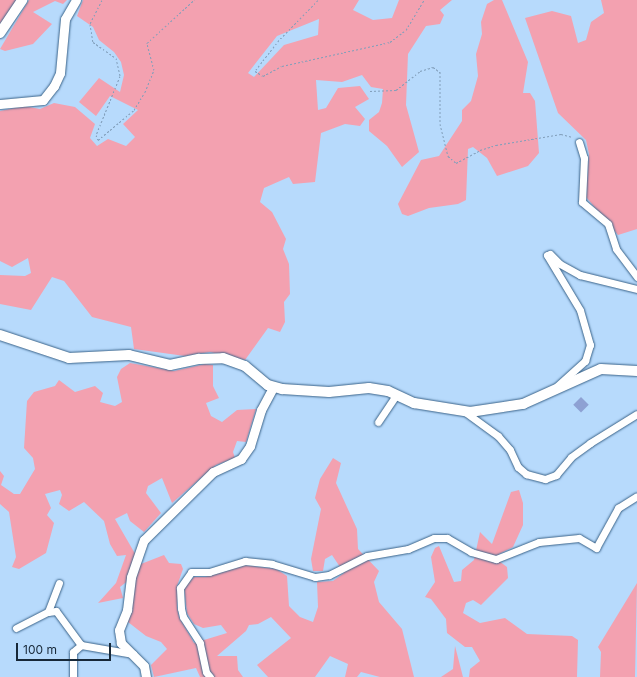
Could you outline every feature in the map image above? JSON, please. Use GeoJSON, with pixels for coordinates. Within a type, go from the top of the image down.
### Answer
{"type":"FeatureCollection","features":[{"type":"Feature","properties":{"kind":"main road"},"geometry":{"type":"LineString","coordinates":[[0,33],[22,0]]}},
{"type":"Feature","properties":{"kind":"main road"},"geometry":{"type":"LineString","coordinates":[[0,335],[69,358],[129,355],[170,365],[199,359],[223,358],[245,366],[273,387],[328,392],[369,388],[396,395],[414,403],[465,412],[496,411],[523,404],[556,387],[601,369],[637,371]]}},
{"type":"Feature","properties":{"kind":"street"},"geometry":{"type":"LineString","coordinates":[[0,104],[43,100],[54,86],[60,73],[65,19],[76,0]]}},
{"type":"Feature","properties":{"kind":"street"},"geometry":{"type":"LineString","coordinates":[[579,142],[584,158],[582,202],[608,224],[616,249],[637,277]]}},
{"type":"Feature","properties":{"kind":"street"},"geometry":{"type":"LineString","coordinates":[[556,387],[585,362],[590,345],[580,310],[547,255],[550,254],[560,264],[580,275],[637,289]]}},
{"type":"Feature","properties":{"kind":"street"},"geometry":{"type":"LineString","coordinates":[[146,677],[144,666],[121,643],[119,630],[127,610],[131,577],[144,540],[213,472],[241,459],[250,446],[261,410],[273,387]]}},
{"type":"Feature","properties":{"kind":"street"},"geometry":{"type":"LineString","coordinates":[[378,422],[396,395]]}},
{"type":"Feature","properties":{"kind":"street"},"geometry":{"type":"LineString","coordinates":[[465,412],[498,436],[510,450],[518,467],[526,474],[545,479],[556,475],[571,457],[590,443],[637,414]]}},
{"type":"Feature","properties":{"kind":"street"},"geometry":{"type":"LineString","coordinates":[[210,677],[206,672],[200,643],[183,617],[181,608],[180,588],[191,572],[209,572],[245,561],[272,564],[315,577],[329,575],[367,556],[408,549],[434,538],[447,538],[471,552],[496,558],[520,547],[579,538],[596,548],[618,508],[637,496]]}},
{"type":"Feature","properties":{"kind":"street"},"geometry":{"type":"LineString","coordinates":[[48,612],[59,583]]}},
{"type":"Feature","properties":{"kind":"street"},"geometry":{"type":"LineString","coordinates":[[16,628],[48,612],[56,611],[81,645],[133,654]]}},
{"type":"Feature","properties":{"kind":"street"},"geometry":{"type":"LineString","coordinates":[[73,677],[72,656],[81,645]]}},
{"type":"Feature","properties":{"kind":"path"},"geometry":{"type":"LineString","coordinates":[[102,0],[90,24],[93,42],[116,58],[120,76],[96,135],[98,140],[134,110],[145,92],[154,70],[147,43],[194,0]]}},
{"type":"Feature","properties":{"kind":"path"},"geometry":{"type":"LineString","coordinates":[[318,0],[280,40],[255,71],[263,76],[282,66],[390,42],[406,30],[424,0]]}},
{"type":"Feature","properties":{"kind":"path"},"geometry":{"type":"LineString","coordinates":[[370,91],[396,90],[420,71],[433,67],[440,72],[440,124],[448,156],[456,163],[480,150],[496,145],[561,134],[579,142]]}},
{"type":"Feature","properties":{"kind":"shaded area"},"geometry":{"type":"Polygon","coordinates":[[[0,0],[17,0],[0,25],[0,0]]]}},
{"type":"Feature","properties":{"kind":"shaded area"},"geometry":{"type":"Polygon","coordinates":[[[29,0],[67,0],[63,4],[55,1],[33,12],[52,24],[33,44],[5,51],[0,49],[29,0]]]}},
{"type":"Feature","properties":{"kind":"shaded area"},"geometry":{"type":"Polygon","coordinates":[[[83,0],[359,0],[353,10],[373,20],[392,18],[399,0],[452,0],[440,10],[444,15],[440,24],[426,26],[408,54],[406,105],[419,152],[402,167],[387,146],[369,131],[369,120],[379,112],[382,103],[383,89],[371,87],[362,75],[342,82],[316,80],[318,110],[326,108],[338,88],[360,86],[369,99],[355,107],[365,119],[360,126],[345,124],[321,133],[315,182],[293,184],[289,177],[264,188],[260,202],[272,212],[286,239],[283,249],[289,264],[290,294],[284,302],[285,322],[280,332],[268,328],[245,360],[210,352],[185,356],[134,349],[131,327],[92,317],[64,281],[52,277],[31,310],[0,304],[0,275],[25,276],[31,273],[28,258],[12,267],[0,261],[0,111],[24,106],[40,109],[54,103],[75,107],[95,124],[90,138],[97,146],[108,139],[126,146],[135,137],[123,124],[138,110],[110,96],[96,116],[79,102],[99,78],[120,92],[124,75],[121,62],[114,52],[99,40],[93,27],[77,16],[83,0]],[[319,19],[277,36],[248,73],[254,77],[284,45],[318,35],[319,19]]]}},
{"type":"Feature","properties":{"kind":"shaded area"},"geometry":{"type":"Polygon","coordinates":[[[494,0],[502,0],[528,62],[523,93],[530,93],[535,101],[539,153],[528,166],[497,176],[487,158],[473,147],[468,149],[466,200],[458,204],[429,208],[408,216],[402,214],[398,204],[421,160],[439,156],[462,121],[462,110],[471,101],[478,76],[476,54],[482,34],[481,22],[487,4],[494,0]]]}},
{"type":"Feature","properties":{"kind":"shaded area"},"geometry":{"type":"Polygon","coordinates":[[[601,0],[637,0],[637,229],[618,235],[586,197],[589,154],[586,140],[558,113],[525,18],[552,11],[571,16],[578,43],[586,40],[591,22],[604,13],[601,0]]]}},
{"type":"Feature","properties":{"kind":"shaded area"},"geometry":{"type":"Polygon","coordinates":[[[130,363],[174,371],[205,364],[213,365],[213,386],[219,398],[206,403],[211,416],[222,422],[237,410],[256,409],[246,442],[237,441],[233,452],[235,458],[216,465],[172,503],[162,478],[148,486],[146,493],[161,513],[144,532],[130,521],[127,513],[115,519],[141,564],[164,555],[169,563],[181,564],[183,569],[177,586],[179,594],[177,606],[179,617],[194,643],[227,633],[221,625],[203,628],[194,624],[187,613],[184,587],[194,577],[205,577],[245,565],[276,569],[287,576],[289,606],[300,617],[313,622],[318,607],[317,582],[333,581],[344,573],[332,555],[325,559],[323,571],[313,571],[311,559],[321,509],[315,498],[320,479],[333,458],[341,463],[336,483],[357,529],[358,549],[379,571],[374,582],[379,602],[402,629],[414,677],[380,677],[361,672],[357,677],[345,677],[348,664],[330,656],[315,677],[268,677],[257,665],[291,638],[271,617],[258,624],[249,625],[246,631],[217,656],[237,656],[238,670],[243,677],[200,677],[196,668],[154,677],[151,665],[167,649],[161,642],[146,636],[128,622],[134,576],[120,587],[123,598],[98,603],[116,583],[126,555],[117,556],[110,544],[104,521],[84,502],[69,511],[59,504],[62,495],[60,490],[45,494],[51,508],[47,515],[54,523],[46,553],[19,569],[12,567],[16,557],[9,512],[0,504],[0,471],[4,476],[1,485],[14,494],[20,494],[35,469],[33,458],[24,448],[27,401],[34,392],[55,386],[59,380],[75,392],[95,386],[103,393],[100,402],[115,406],[122,402],[117,377],[121,369],[130,363]]]}},
{"type":"Feature","properties":{"kind":"shaded area"},"geometry":{"type":"Polygon","coordinates":[[[519,490],[523,503],[523,525],[513,547],[499,554],[499,561],[507,567],[508,578],[481,605],[473,600],[466,603],[463,613],[480,623],[505,618],[527,634],[572,636],[578,640],[577,677],[469,677],[470,669],[480,661],[472,647],[465,647],[447,633],[446,619],[431,599],[425,597],[435,582],[431,557],[435,548],[439,546],[454,582],[461,581],[462,570],[474,560],[480,532],[492,544],[511,492],[519,490]]]}},
{"type":"Feature","properties":{"kind":"shaded area"},"geometry":{"type":"Polygon","coordinates":[[[637,583],[635,677],[600,677],[601,652],[598,647],[637,583]]]}},
{"type":"Feature","properties":{"kind":"shaded area"},"geometry":{"type":"Polygon","coordinates":[[[455,646],[463,677],[441,677],[453,669],[455,646]]]}},
{"type":"Feature","properties":{"kind":"building"},"geometry":{"type":"Polygon","coordinates":[[[581,397],[589,405],[581,413],[573,405],[581,397]]]}}]}
